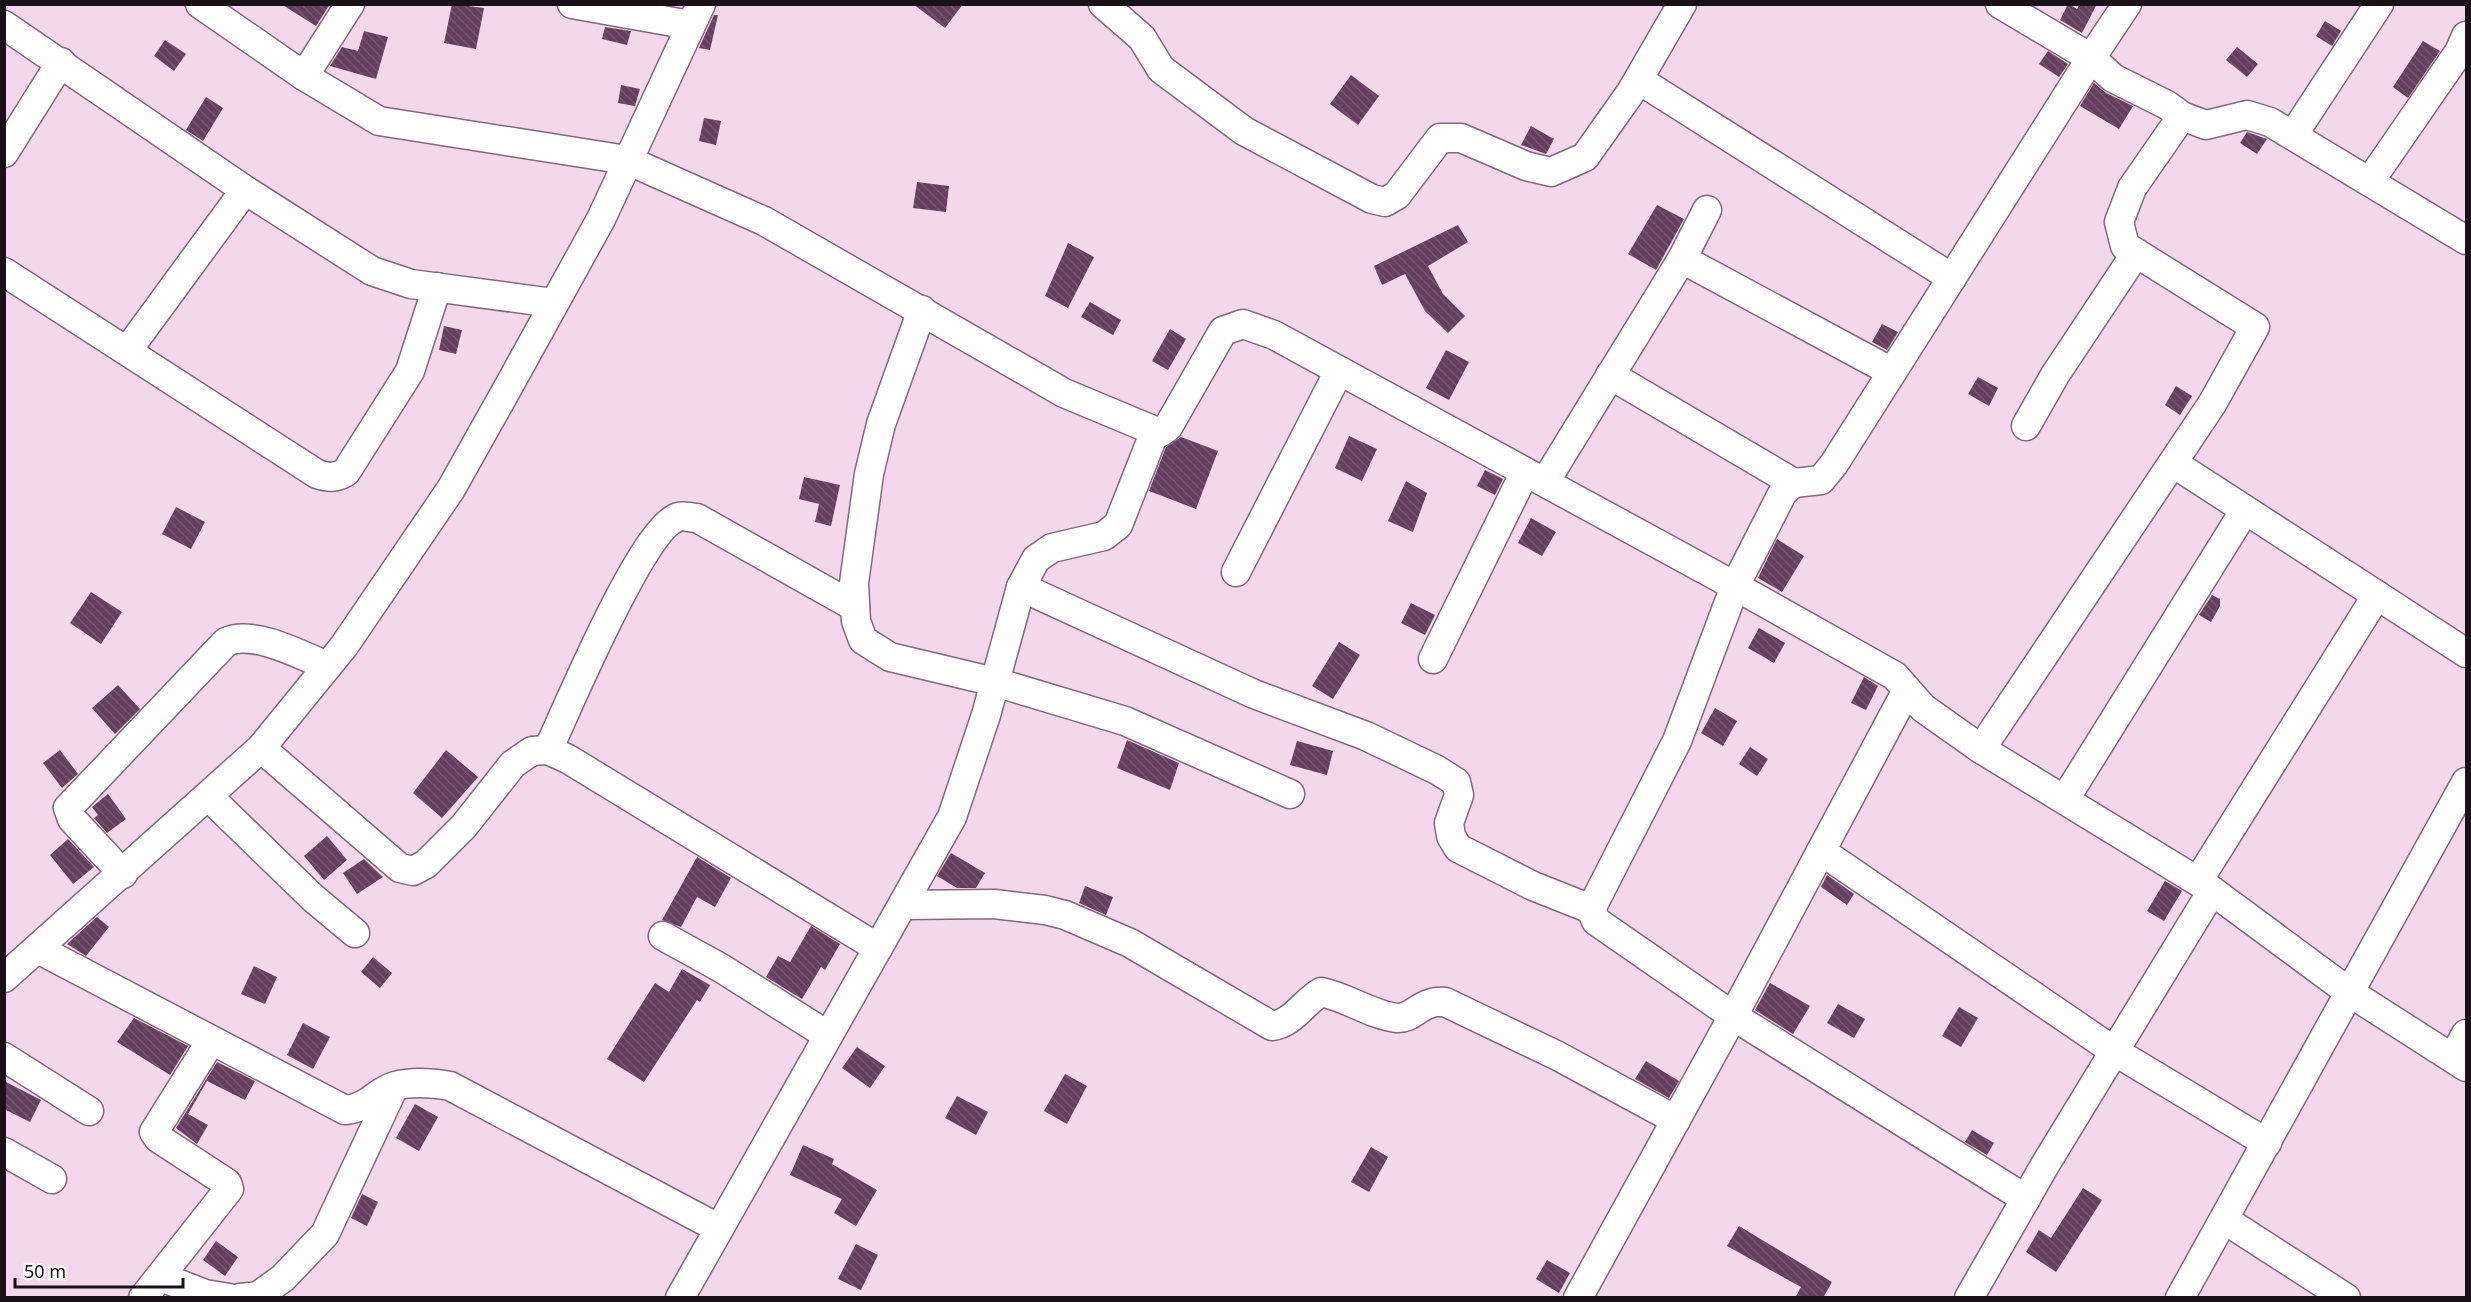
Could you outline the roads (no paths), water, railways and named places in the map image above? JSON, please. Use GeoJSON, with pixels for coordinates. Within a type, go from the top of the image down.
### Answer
{"type":"FeatureCollection","features":[{"type":"Feature","properties":{"kind":"street"},"geometry":{"type":"LineString","coordinates":[[200,4],[304,76],[378,121],[627,160],[764,221],[1064,393],[1155,431],[1161,432],[1168,427],[1223,331],[1243,324],[1274,334],[1736,586],[1895,676],[1923,708],[1981,749],[2205,886],[2349,992],[2462,1053]]}},
{"type":"Feature","properties":{"kind":"street"},"geometry":{"type":"LineString","coordinates":[[304,76],[350,4]]}},
{"type":"Feature","properties":{"kind":"street"},"geometry":{"type":"LineString","coordinates":[[4,978],[123,874],[261,748],[344,646],[451,489],[601,219],[690,25],[572,4]]}},
{"type":"Feature","properties":{"kind":"street"},"geometry":{"type":"LineString","coordinates":[[1103,4],[1142,38],[1161,69],[1244,131],[1362,194],[1385,202],[1397,195],[1440,138],[1461,138],[1526,166],[1551,172],[1585,156],[1639,80],[1682,4]]}},
{"type":"Feature","properties":{"kind":"street"},"geometry":{"type":"LineString","coordinates":[[2000,4],[2091,58],[2113,78],[2167,105],[2182,116],[2206,125],[2247,115],[2270,122],[2466,240]]}},
{"type":"Feature","properties":{"kind":"street"},"geometry":{"type":"LineString","coordinates":[[1591,909],[1677,741],[1736,586],[1784,492],[1794,483],[1821,480],[1834,464],[2127,4]]}},
{"type":"Feature","properties":{"kind":"street"},"geometry":{"type":"LineString","coordinates":[[2293,135],[2379,4]]}},
{"type":"Feature","properties":{"kind":"street"},"geometry":{"type":"LineString","coordinates":[[4,26],[61,62],[245,190],[372,272],[411,284],[554,303]]}},
{"type":"Feature","properties":{"kind":"street"},"geometry":{"type":"LineString","coordinates":[[2370,182],[2458,52],[2466,36]]}},
{"type":"Feature","properties":{"kind":"street"},"geometry":{"type":"LineString","coordinates":[[4,153],[61,62]]}},
{"type":"Feature","properties":{"kind":"street"},"geometry":{"type":"LineString","coordinates":[[1639,80],[1952,278]]}},
{"type":"Feature","properties":{"kind":"street"},"geometry":{"type":"LineString","coordinates":[[1981,749],[2212,404],[2255,327],[2125,246],[2119,222],[2132,188],[2182,116]]}},
{"type":"Feature","properties":{"kind":"street"},"geometry":{"type":"LineString","coordinates":[[127,351],[245,190]]}},
{"type":"Feature","properties":{"kind":"street"},"geometry":{"type":"LineString","coordinates":[[1433,659],[1535,477],[1610,375],[1682,259],[1707,210]]}},
{"type":"Feature","properties":{"kind":"street"},"geometry":{"type":"LineString","coordinates":[[2026,426],[2055,375],[2136,253]]}},
{"type":"Feature","properties":{"kind":"street"},"geometry":{"type":"LineString","coordinates":[[1682,259],[1892,372]]}},
{"type":"Feature","properties":{"kind":"street"},"geometry":{"type":"LineString","coordinates":[[4,272],[317,474],[338,477],[346,472],[410,371],[437,287]]}},
{"type":"Feature","properties":{"kind":"street"},"geometry":{"type":"LineString","coordinates":[[922,310],[881,424],[869,474],[854,583],[856,621],[863,640],[890,657],[995,682],[1125,721],[1290,794]]}},
{"type":"Feature","properties":{"kind":"street"},"geometry":{"type":"LineString","coordinates":[[1236,572],[1339,371]]}},
{"type":"Feature","properties":{"kind":"street"},"geometry":{"type":"LineString","coordinates":[[1610,375],[1794,483]]}},
{"type":"Feature","properties":{"kind":"street"},"geometry":{"type":"LineString","coordinates":[[680,1298],[952,817],[995,682],[1021,587],[1036,559],[1052,548],[1092,541],[1104,536],[1118,525],[1155,431]]}},
{"type":"Feature","properties":{"kind":"street"},"geometry":{"type":"LineString","coordinates":[[2173,463],[2466,653]]}},
{"type":"Feature","properties":{"kind":"street"},"geometry":{"type":"LineString","coordinates":[[2065,800],[2245,510]]}},
{"type":"Feature","properties":{"kind":"street"},"geometry":{"type":"LineString","coordinates":[[548,750],[640,559],[665,526],[679,516],[696,518],[855,607]]}},
{"type":"Feature","properties":{"kind":"street"},"geometry":{"type":"LineString","coordinates":[[1021,587],[1254,694],[1365,735],[1437,770],[1456,782],[1460,795],[1449,823],[1451,836],[1458,848],[1533,886],[1591,909],[1596,921],[1733,1016],[2026,1199]]}},
{"type":"Feature","properties":{"kind":"street"},"geometry":{"type":"LineString","coordinates":[[1969,1298],[2114,1051],[2205,886],[2376,595]]}},
{"type":"Feature","properties":{"kind":"street"},"geometry":{"type":"LineString","coordinates":[[123,874],[72,819],[68,808],[226,642],[233,638],[246,638],[285,648],[327,666]]}},
{"type":"Feature","properties":{"kind":"street"},"geometry":{"type":"LineString","coordinates":[[1578,1298],[1733,1016],[1907,690]]}},
{"type":"Feature","properties":{"kind":"street"},"geometry":{"type":"LineString","coordinates":[[261,748],[400,868],[413,871],[426,864],[464,826],[513,764],[532,751],[548,750],[568,759],[879,948]]}},
{"type":"Feature","properties":{"kind":"street"},"geometry":{"type":"LineString","coordinates":[[2180,1298],[2466,782]]}},
{"type":"Feature","properties":{"kind":"street"},"geometry":{"type":"LineString","coordinates":[[209,797],[313,898],[354,933]]}},
{"type":"Feature","properties":{"kind":"street"},"geometry":{"type":"LineString","coordinates":[[1821,851],[2114,1051],[2267,1143]]}},
{"type":"Feature","properties":{"kind":"street"},"geometry":{"type":"LineString","coordinates":[[903,905],[994,904],[1065,915],[1130,943],[1272,1026],[1285,1023],[1310,999],[1321,992],[1337,995],[1395,1017],[1408,1016],[1431,1001],[1445,1002],[1558,1056],[1676,1120]]}},
{"type":"Feature","properties":{"kind":"street"},"geometry":{"type":"LineString","coordinates":[[663,936],[721,968],[827,1035]]}},
{"type":"Feature","properties":{"kind":"street"},"geometry":{"type":"LineString","coordinates":[[38,949],[345,1110],[367,1105],[393,1087],[430,1082],[450,1086],[718,1228]]}},
{"type":"Feature","properties":{"kind":"street"},"geometry":{"type":"LineString","coordinates":[[152,1287],[229,1189],[227,1183],[158,1138],[154,1132],[211,1041]]}},
{"type":"Feature","properties":{"kind":"street"},"geometry":{"type":"LineString","coordinates":[[4,1057],[89,1111]]}},
{"type":"Feature","properties":{"kind":"street"},"geometry":{"type":"LineString","coordinates":[[240,1298],[258,1296],[283,1278],[325,1233],[393,1087]]}},
{"type":"Feature","properties":{"kind":"street"},"geometry":{"type":"LineString","coordinates":[[4,1152],[52,1179]]}},
{"type":"Feature","properties":{"kind":"street"},"geometry":{"type":"LineString","coordinates":[[2225,1220],[2346,1298]]}},
{"type":"Feature","properties":{"kind":"street"},"geometry":{"type":"LineString","coordinates":[[152,1287],[230,1298]]}}]}
